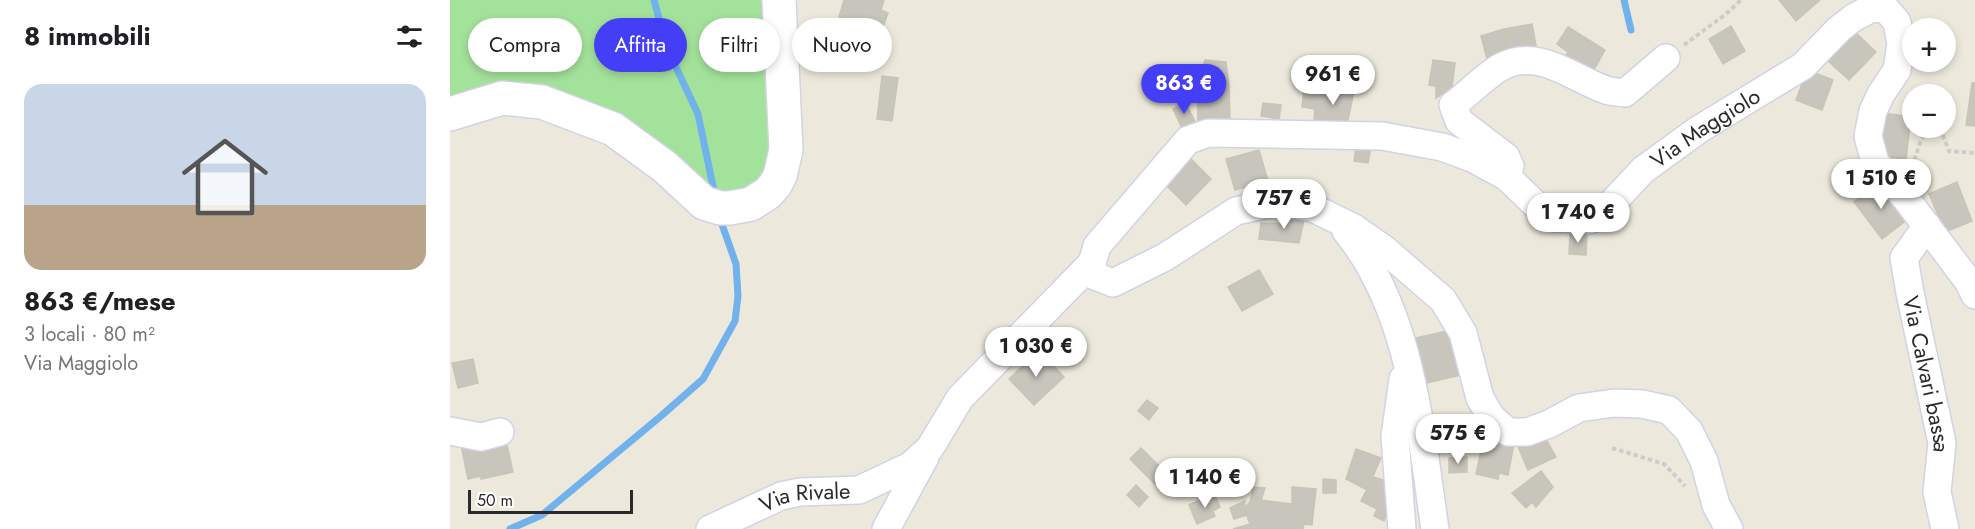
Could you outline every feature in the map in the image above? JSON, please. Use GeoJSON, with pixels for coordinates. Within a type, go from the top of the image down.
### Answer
{"type":"FeatureCollection","features":[{"type":"Feature","properties":{"kind":"main road"},"geometry":{"type":"LineString","coordinates":[[450,114],[502,98],[542,102],[613,129],[665,167],[704,203],[730,208],[751,204],[768,193],[780,176],[786,136],[779,0]]}},
{"type":"Feature","properties":{"kind":"street","name":"Via Maggiolo"},"geometry":{"type":"LineString","coordinates":[[1092,262],[1097,246],[1188,140],[1208,133],[1382,136],[1442,147],[1472,158],[1507,177],[1536,206],[1555,218],[1589,220],[1600,216],[1643,170],[1698,130],[1803,66],[1853,18],[1870,9],[1885,9],[1897,22],[1901,44],[1898,70],[1881,94],[1873,111],[1868,136],[1875,162],[1927,226],[1968,281],[1975,295]]}},
{"type":"Feature","properties":{"kind":"street"},"geometry":{"type":"LineString","coordinates":[[1507,177],[1510,166],[1506,157],[1459,121],[1453,105],[1501,67],[1535,60],[1608,90],[1625,93],[1666,58]]}},
{"type":"Feature","properties":{"kind":"street"},"geometry":{"type":"LineString","coordinates":[[1092,262],[1095,276],[1113,283],[1164,256],[1236,211],[1278,202],[1313,208],[1354,228],[1384,249],[1443,300],[1464,333],[1480,398],[1491,417],[1508,432],[1527,432],[1549,424],[1579,408],[1614,403],[1642,404],[1669,410],[1689,431],[1704,461],[1716,506],[1729,529]]}},
{"type":"Feature","properties":{"kind":"street"},"geometry":{"type":"LineString","coordinates":[[1336,218],[1369,262],[1391,312],[1406,357],[1436,529]]}},
{"type":"Feature","properties":{"kind":"street","name":"Via Calvari bassa"},"geometry":{"type":"LineString","coordinates":[[1927,226],[1904,258],[1942,443],[1937,492],[1945,529]]}},
{"type":"Feature","properties":{"kind":"street","name":"Via Rivale"},"geometry":{"type":"LineString","coordinates":[[886,529],[960,398],[1092,262]]}},
{"type":"Feature","properties":{"kind":"street"},"geometry":{"type":"LineString","coordinates":[[1402,529],[1395,437],[1406,357]]}},
{"type":"Feature","properties":{"kind":"street"},"geometry":{"type":"LineString","coordinates":[[450,431],[481,437],[500,432]]}},
{"type":"Feature","properties":{"kind":"street","name":"Via Rivale"},"geometry":{"type":"LineString","coordinates":[[710,529],[781,496],[800,492],[859,490],[910,466],[930,448]]}},
{"type":"Feature","properties":{"kind":"path"},"geometry":{"type":"LineString","coordinates":[[1666,58],[1726,14],[1741,0]]}},
{"type":"Feature","properties":{"kind":"path"},"geometry":{"type":"LineString","coordinates":[[1907,200],[1911,187],[1912,163],[1923,138]]}},
{"type":"Feature","properties":{"kind":"path"},"geometry":{"type":"LineString","coordinates":[[1944,138],[1949,151],[1975,153]]}},
{"type":"Feature","properties":{"kind":"path"},"geometry":{"type":"LineString","coordinates":[[1612,448],[1664,464],[1688,488],[1716,506]]}},
{"type":"Feature","properties":{"kind":"green space"},"geometry":{"type":"Polygon","coordinates":[[[450,0],[764,0],[765,18],[699,18],[699,72],[769,72],[773,135],[764,180],[744,196],[713,191],[620,118],[450,102],[450,0]]]}},
{"type":"Feature","properties":{"kind":"building"},"geometry":{"type":"Polygon","coordinates":[[[844,0],[884,0],[881,10],[888,13],[886,18],[839,17],[844,0]]]}},
{"type":"Feature","properties":{"kind":"building"},"geometry":{"type":"Polygon","coordinates":[[[1779,0],[1820,0],[1796,21],[1779,0]]]}},
{"type":"Feature","properties":{"kind":"building"},"geometry":{"type":"Polygon","coordinates":[[[1532,24],[1537,51],[1508,55],[1504,29],[1532,24]]]}},
{"type":"Feature","properties":{"kind":"building"},"geometry":{"type":"Polygon","coordinates":[[[1731,26],[1745,51],[1723,64],[1709,39],[1731,26]]]}},
{"type":"Feature","properties":{"kind":"building"},"geometry":{"type":"Polygon","coordinates":[[[1568,27],[1605,50],[1591,75],[1565,57],[1568,52],[1557,44],[1568,27]]]}},
{"type":"Feature","properties":{"kind":"building"},"geometry":{"type":"Polygon","coordinates":[[[1504,29],[1508,55],[1487,59],[1481,36],[1504,29]]]}},
{"type":"Feature","properties":{"kind":"building"},"geometry":{"type":"Polygon","coordinates":[[[1855,32],[1876,52],[1849,80],[1828,61],[1855,32]]]}},
{"type":"Feature","properties":{"kind":"building"},"geometry":{"type":"Polygon","coordinates":[[[1205,60],[1226,62],[1229,86],[1197,84],[1205,60]]]}},
{"type":"Feature","properties":{"kind":"building"},"geometry":{"type":"Polygon","coordinates":[[[1433,60],[1455,63],[1452,87],[1436,98],[1436,86],[1429,85],[1433,60]]]}},
{"type":"Feature","properties":{"kind":"building"},"geometry":{"type":"Polygon","coordinates":[[[1807,70],[1833,80],[1822,110],[1796,100],[1807,70]]]}},
{"type":"Feature","properties":{"kind":"building"},"geometry":{"type":"Polygon","coordinates":[[[882,76],[898,78],[892,121],[877,119],[882,76]]]}},
{"type":"Feature","properties":{"kind":"building"},"geometry":{"type":"Polygon","coordinates":[[[1972,83],[1975,83],[1975,126],[1966,125],[1972,83]]]}},
{"type":"Feature","properties":{"kind":"building"},"geometry":{"type":"Polygon","coordinates":[[[1197,84],[1229,86],[1230,119],[1198,121],[1197,84]]]}},
{"type":"Feature","properties":{"kind":"building"},"geometry":{"type":"Polygon","coordinates":[[[1304,88],[1316,88],[1314,109],[1302,107],[1304,88]]]}},
{"type":"Feature","properties":{"kind":"building"},"geometry":{"type":"Polygon","coordinates":[[[1316,88],[1354,91],[1347,125],[1314,122],[1316,88]]]}},
{"type":"Feature","properties":{"kind":"building"},"geometry":{"type":"Polygon","coordinates":[[[1185,103],[1195,121],[1182,128],[1173,109],[1185,103]]]}},
{"type":"Feature","properties":{"kind":"building"},"geometry":{"type":"Polygon","coordinates":[[[1263,103],[1281,105],[1279,119],[1261,116],[1263,103]]]}},
{"type":"Feature","properties":{"kind":"building"},"geometry":{"type":"Polygon","coordinates":[[[1884,113],[1902,116],[1902,138],[1908,138],[1906,159],[1879,156],[1884,113]]]}},
{"type":"Feature","properties":{"kind":"building"},"geometry":{"type":"Polygon","coordinates":[[[1356,146],[1371,148],[1368,163],[1354,161],[1356,146]]]}},
{"type":"Feature","properties":{"kind":"building"},"geometry":{"type":"Polygon","coordinates":[[[1259,150],[1268,181],[1235,190],[1226,159],[1259,150]]]}},
{"type":"Feature","properties":{"kind":"building"},"geometry":{"type":"Polygon","coordinates":[[[1186,154],[1211,179],[1186,205],[1161,180],[1186,154]]]}},
{"type":"Feature","properties":{"kind":"building"},"geometry":{"type":"Polygon","coordinates":[[[1880,182],[1908,219],[1882,239],[1854,202],[1880,182]]]}},
{"type":"Feature","properties":{"kind":"building"},"geometry":{"type":"Polygon","coordinates":[[[1957,182],[1972,221],[1945,232],[1929,194],[1957,182]]]}},
{"type":"Feature","properties":{"kind":"building"},"geometry":{"type":"Polygon","coordinates":[[[1291,212],[1305,215],[1299,243],[1259,239],[1261,223],[1287,224],[1291,212]]]}},
{"type":"Feature","properties":{"kind":"building"},"geometry":{"type":"Polygon","coordinates":[[[1570,233],[1587,234],[1586,255],[1569,254],[1570,233]]]}},
{"type":"Feature","properties":{"kind":"building"},"geometry":{"type":"Polygon","coordinates":[[[1259,270],[1273,294],[1242,311],[1228,287],[1259,270]]]}},
{"type":"Feature","properties":{"kind":"building"},"geometry":{"type":"Polygon","coordinates":[[[1448,331],[1461,375],[1422,384],[1413,344],[1416,343],[1415,338],[1448,331]]]}},
{"type":"Feature","properties":{"kind":"building"},"geometry":{"type":"Polygon","coordinates":[[[1039,351],[1064,377],[1034,405],[1009,379],[1039,351]]]}},
{"type":"Feature","properties":{"kind":"building"},"geometry":{"type":"Polygon","coordinates":[[[473,359],[478,383],[458,388],[452,363],[473,359]]]}},
{"type":"Feature","properties":{"kind":"building"},"geometry":{"type":"Polygon","coordinates":[[[1147,400],[1158,408],[1149,420],[1138,411],[1147,400]]]}},
{"type":"Feature","properties":{"kind":"building"},"geometry":{"type":"Polygon","coordinates":[[[1543,434],[1556,457],[1528,470],[1518,447],[1525,443],[1528,447],[1543,434]]]}},
{"type":"Feature","properties":{"kind":"building"},"geometry":{"type":"Polygon","coordinates":[[[505,436],[513,472],[481,479],[481,476],[468,479],[461,445],[505,436]]]}},
{"type":"Feature","properties":{"kind":"building"},"geometry":{"type":"Polygon","coordinates":[[[1484,437],[1514,444],[1508,475],[1499,473],[1498,479],[1476,474],[1484,437]]]}},
{"type":"Feature","properties":{"kind":"building"},"geometry":{"type":"Polygon","coordinates":[[[1141,448],[1166,473],[1155,484],[1130,459],[1141,448]]]}},
{"type":"Feature","properties":{"kind":"building"},"geometry":{"type":"Polygon","coordinates":[[[1356,449],[1381,458],[1367,490],[1346,479],[1356,449]]]}},
{"type":"Feature","properties":{"kind":"building"},"geometry":{"type":"Polygon","coordinates":[[[1467,457],[1467,472],[1449,473],[1449,458],[1467,457]]]}},
{"type":"Feature","properties":{"kind":"building"},"geometry":{"type":"Polygon","coordinates":[[[1541,471],[1553,487],[1536,507],[1532,502],[1526,508],[1512,493],[1541,471]]]}},
{"type":"Feature","properties":{"kind":"building"},"geometry":{"type":"Polygon","coordinates":[[[1373,477],[1396,484],[1384,521],[1374,516],[1377,509],[1361,501],[1373,477]]]}},
{"type":"Feature","properties":{"kind":"building"},"geometry":{"type":"Polygon","coordinates":[[[1323,479],[1336,480],[1336,493],[1323,493],[1323,479]]]}},
{"type":"Feature","properties":{"kind":"building"},"geometry":{"type":"Polygon","coordinates":[[[1136,485],[1148,497],[1139,507],[1127,495],[1136,485]]]}},
{"type":"Feature","properties":{"kind":"building"},"geometry":{"type":"Polygon","coordinates":[[[1253,487],[1265,488],[1261,500],[1253,499],[1250,503],[1253,487]]]}},
{"type":"Feature","properties":{"kind":"building"},"geometry":{"type":"Polygon","coordinates":[[[1292,487],[1316,489],[1312,525],[1304,524],[1303,529],[1233,529],[1250,524],[1244,508],[1253,499],[1292,504],[1292,487]]]}},
{"type":"Feature","properties":{"kind":"building"},"geometry":{"type":"Polygon","coordinates":[[[1214,494],[1220,507],[1213,511],[1215,516],[1197,524],[1189,505],[1214,494]]]}},
{"type":"Feature","properties":{"kind":"building"},"geometry":{"type":"Polygon","coordinates":[[[1245,501],[1244,508],[1247,515],[1234,519],[1230,508],[1245,501]]]}},
{"type":"Feature","properties":{"kind":"waterway"},"geometry":{"type":"LineString","coordinates":[[654,0],[667,48],[698,114],[715,196]]}},
{"type":"Feature","properties":{"kind":"waterway"},"geometry":{"type":"LineString","coordinates":[[1624,0],[1631,30]]}},
{"type":"Feature","properties":{"kind":"waterway"},"geometry":{"type":"LineString","coordinates":[[510,529],[542,515],[703,379],[735,321],[738,296],[736,264],[719,216]]}}]}
